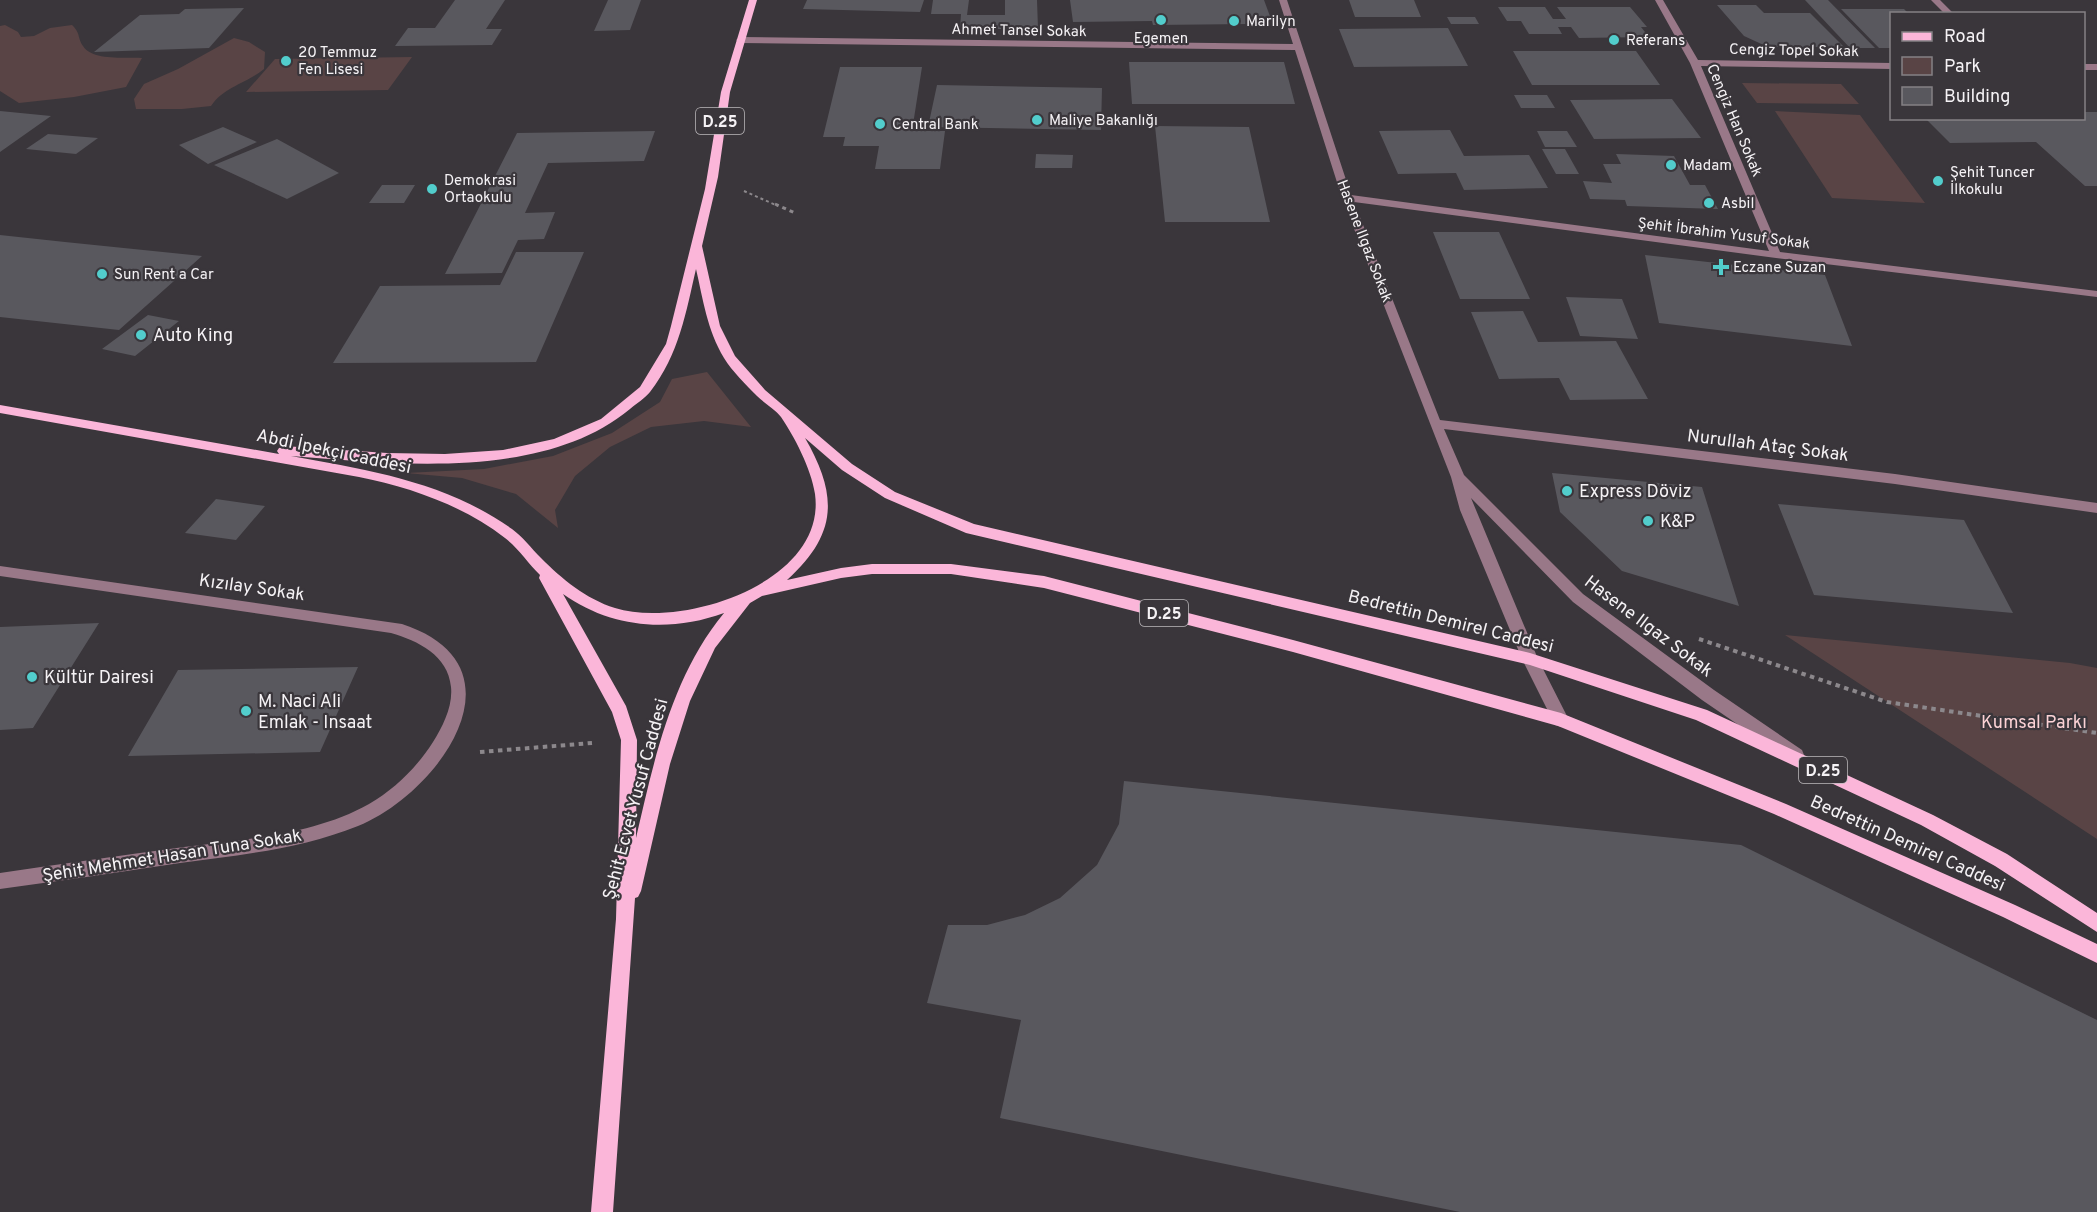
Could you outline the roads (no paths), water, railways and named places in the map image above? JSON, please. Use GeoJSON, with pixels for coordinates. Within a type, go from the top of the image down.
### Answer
{"type":"FeatureCollection","features":[{"type":"Feature","properties":{"kind":"main road","name":"D.25"},"geometry":{"type":"LineString","coordinates":[[753,0],[723,104],[713,177],[696,244],[708,305],[719,337],[730,358],[761,393],[782,410]]}},
{"type":"Feature","properties":{"kind":"main road","name":"Abdi İpekçi Caddesi"},"geometry":{"type":"LineString","coordinates":[[215,446],[339,455],[465,458],[501,455],[566,440],[593,429],[637,399],[658,370],[672,345],[696,244]]}},
{"type":"Feature","properties":{"kind":"main road","name":"Abdi İpekçi Caddesi"},"geometry":{"type":"LineString","coordinates":[[0,409],[215,446],[402,482],[464,509],[509,534],[539,565],[588,605],[630,617],[657,620],[712,612],[744,600],[785,573],[803,554],[817,533],[822,510],[822,489],[803,447],[782,410]]}},
{"type":"Feature","properties":{"kind":"main road","name":"Bedrettin Demirel Caddesi"},"geometry":{"type":"LineString","coordinates":[[782,410],[847,467],[890,495],[971,529],[1530,659],[1701,715],[1927,820],[2001,860],[2097,923]]}},
{"type":"Feature","properties":{"kind":"main road","name":"Şehit Ecvet Yusuf Caddesi"},"geometry":{"type":"LineString","coordinates":[[539,565],[620,711],[629,740],[625,919],[602,1212]]}},
{"type":"Feature","properties":{"kind":"main road","name":"Bedrettin Demirel Caddesi"},"geometry":{"type":"LineString","coordinates":[[760,591],[830,575],[872,569],[951,568],[1044,582],[1293,646],[1562,720],[1780,809],[2009,911],[2097,954]]}},
{"type":"Feature","properties":{"kind":"main road","name":"Şehit Ecvet Yusuf Caddesi"},"geometry":{"type":"LineString","coordinates":[[625,919],[682,701],[710,643],[744,600]]}},
{"type":"Feature","properties":{"kind":"street","name":"Hasene Ilgaz Sokak"},"geometry":{"type":"LineString","coordinates":[[1283,0],[1347,198],[1458,477],[1467,510],[1530,659],[1562,720]]}},
{"type":"Feature","properties":{"kind":"street","name":"Cengiz Han Sokak"},"geometry":{"type":"LineString","coordinates":[[1659,0],[1695,63],[1776,255]]}},
{"type":"Feature","properties":{"kind":"street"},"geometry":{"type":"LineString","coordinates":[[1935,0],[1948,12]]}},
{"type":"Feature","properties":{"kind":"street","name":"Ahmet Tansel Sokak"},"geometry":{"type":"LineString","coordinates":[[740,40],[1298,47]]}},
{"type":"Feature","properties":{"kind":"street","name":"Cengiz Topel Sokak"},"geometry":{"type":"LineString","coordinates":[[1695,63],[1890,66]]}},
{"type":"Feature","properties":{"kind":"street","name":"Şehit İbrahim Yusuf Sokak"},"geometry":{"type":"LineString","coordinates":[[1347,198],[1776,255],[2097,294]]}},
{"type":"Feature","properties":{"kind":"street","name":"Nurullah Ataç Sokak"},"geometry":{"type":"LineString","coordinates":[[1435,424],[1895,478],[2097,508]]}},
{"type":"Feature","properties":{"kind":"street","name":"Hasene Ilgaz Sokak"},"geometry":{"type":"LineString","coordinates":[[1458,477],[1578,598],[1708,695],[1806,762]]}},
{"type":"Feature","properties":{"kind":"street","name":"Kızılay Sokak"},"geometry":{"type":"LineString","coordinates":[[0,571],[391,627],[415,633],[432,642],[445,653],[460,683],[459,697]]}},
{"type":"Feature","properties":{"kind":"street","name":"Şehit Mehmet Hasan Tuna Sokak"},"geometry":{"type":"LineString","coordinates":[[0,882],[276,841],[349,822],[398,795],[418,777],[434,756],[447,733],[459,697]]}},
{"type":"Feature","properties":{"kind":"place","name":"Egemen"},"geometry":{"type":"Point","coordinates":[1161,20]}},
{"type":"Feature","properties":{"kind":"place","name":"Marilyn"},"geometry":{"type":"Point","coordinates":[1234,21]}},
{"type":"Feature","properties":{"kind":"place","name":"Referans"},"geometry":{"type":"Point","coordinates":[1614,40]}},
{"type":"Feature","properties":{"kind":"place","name":"20 Temmuz Fen Lisesi"},"geometry":{"type":"Point","coordinates":[286,61]}},
{"type":"Feature","properties":{"kind":"place","name":"Maliye Bakanlığı"},"geometry":{"type":"Point","coordinates":[1037,120]}},
{"type":"Feature","properties":{"kind":"place","name":"Central Bank"},"geometry":{"type":"Point","coordinates":[880,124]}},
{"type":"Feature","properties":{"kind":"place","name":"Madam"},"geometry":{"type":"Point","coordinates":[1671,165]}},
{"type":"Feature","properties":{"kind":"place","name":"Şehit Tuncer İlkokulu"},"geometry":{"type":"Point","coordinates":[1938,181]}},
{"type":"Feature","properties":{"kind":"place","name":"Demokrasi Ortaokulu"},"geometry":{"type":"Point","coordinates":[432,189]}},
{"type":"Feature","properties":{"kind":"place","name":"Asbil"},"geometry":{"type":"Point","coordinates":[1709,203]}},
{"type":"Feature","properties":{"kind":"place","name":"Eczane Suzan"},"geometry":{"type":"Point","coordinates":[1721,267]}},
{"type":"Feature","properties":{"kind":"place","name":"Sun Rent a Car"},"geometry":{"type":"Point","coordinates":[102,274]}},
{"type":"Feature","properties":{"kind":"place","name":"Auto King"},"geometry":{"type":"Point","coordinates":[141,335]}},
{"type":"Feature","properties":{"kind":"place","name":"Express Döviz"},"geometry":{"type":"Point","coordinates":[1567,491]}},
{"type":"Feature","properties":{"kind":"place","name":"K&P"},"geometry":{"type":"Point","coordinates":[1648,521]}},
{"type":"Feature","properties":{"kind":"place","name":"Kültür Dairesi"},"geometry":{"type":"Point","coordinates":[32,677]}},
{"type":"Feature","properties":{"kind":"place","name":"M. Naci Ali Emlak - Insaat"},"geometry":{"type":"Point","coordinates":[246,711]}},
{"type":"Feature","properties":{"kind":"park label","name":"Kumsal Parkı"},"geometry":{"type":"Point","coordinates":[2034,722]}}]}
